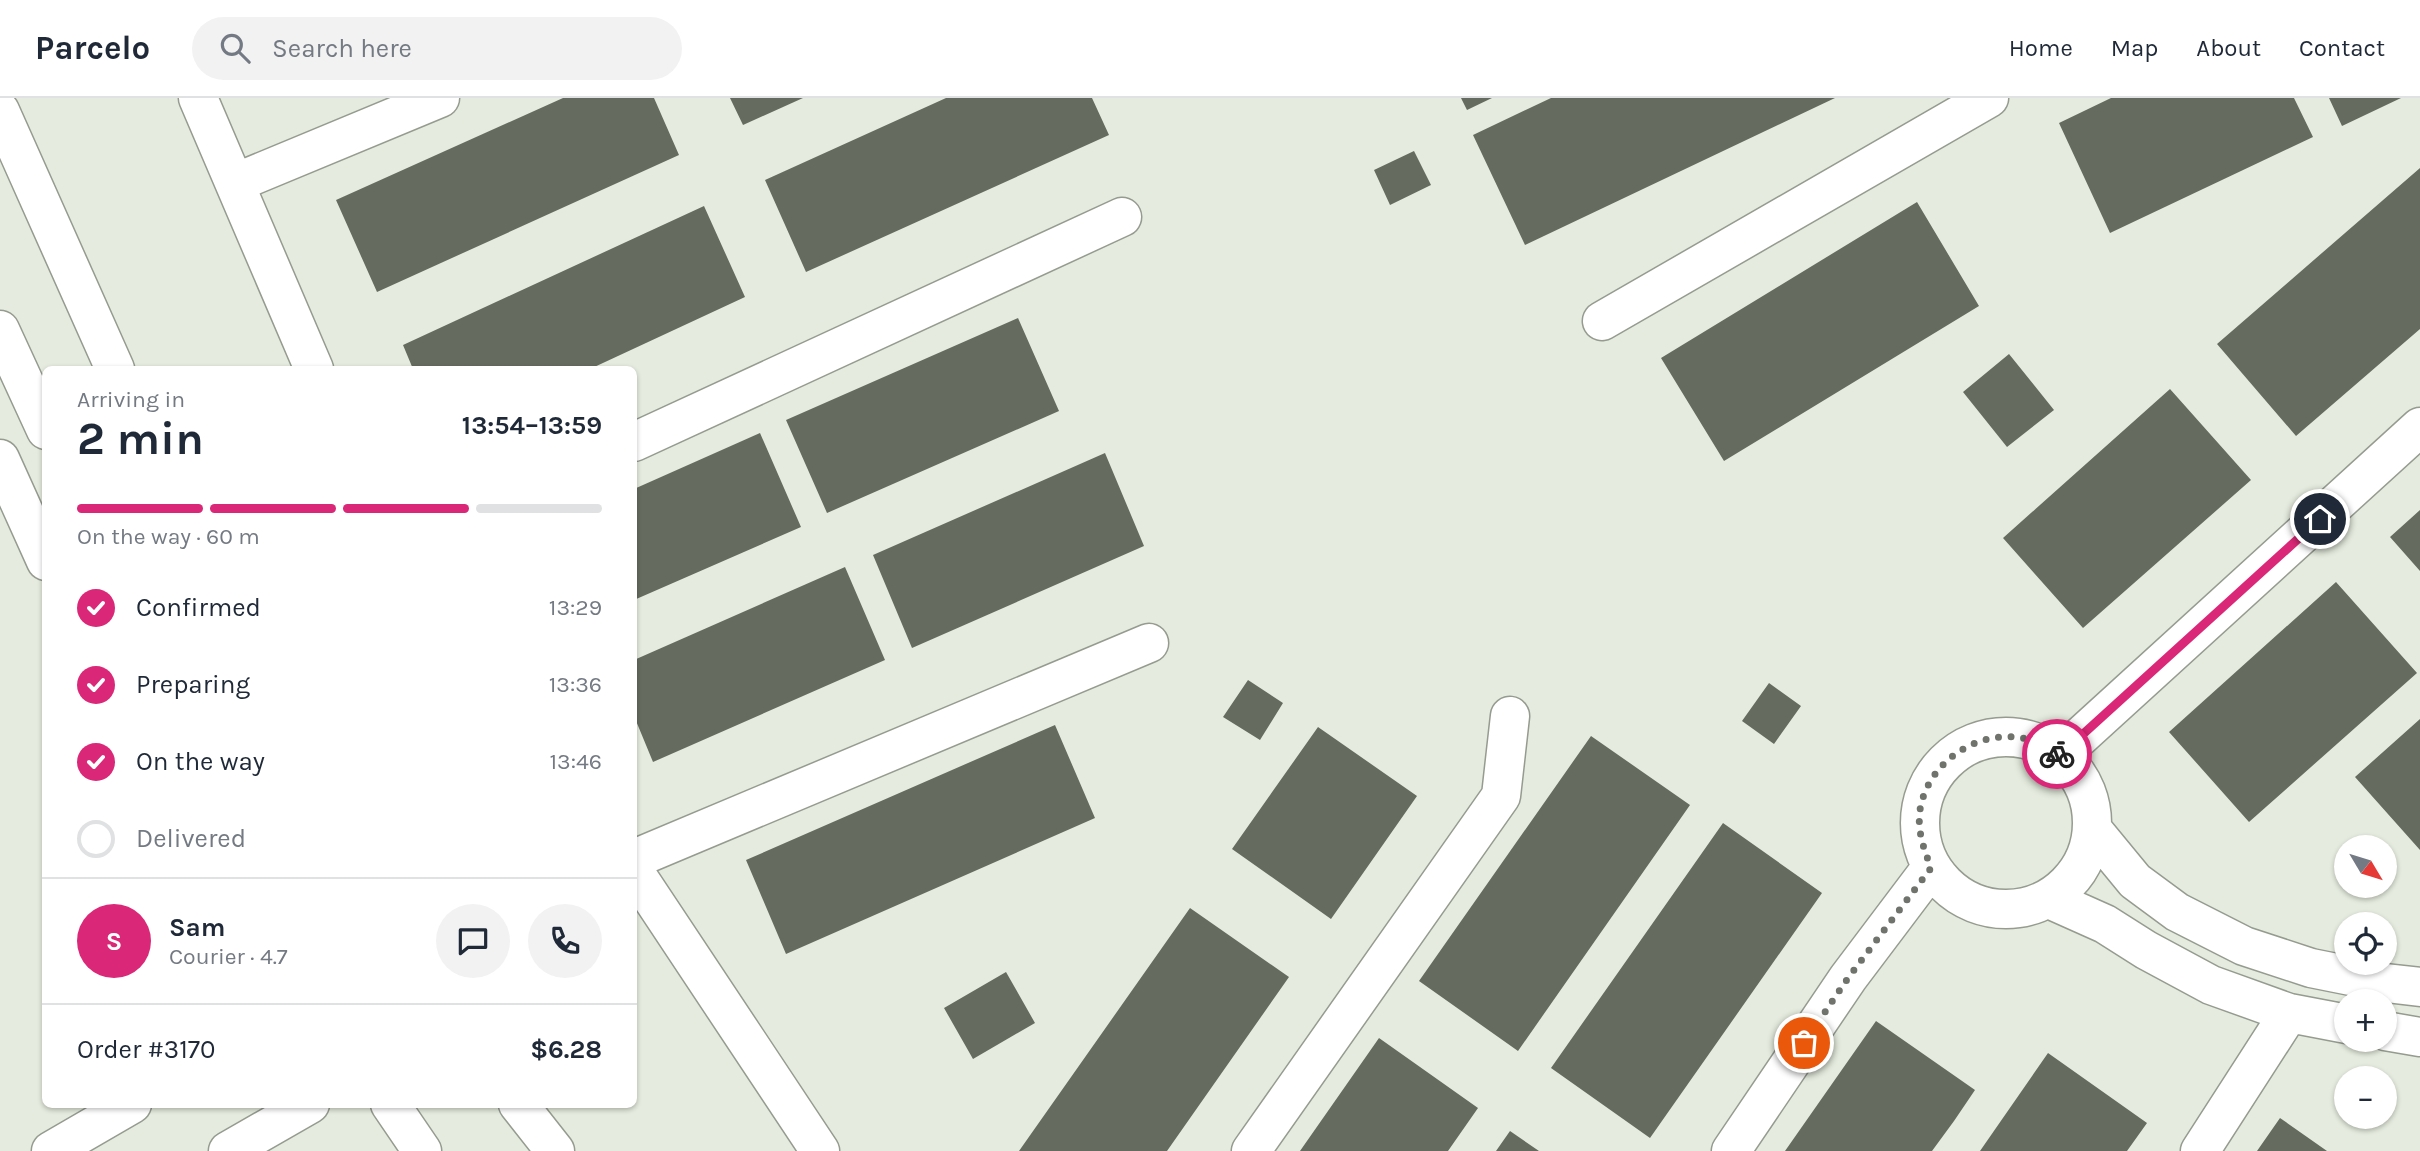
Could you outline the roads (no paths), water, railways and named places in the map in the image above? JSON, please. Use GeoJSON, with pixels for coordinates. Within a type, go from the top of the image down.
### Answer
{"type":"FeatureCollection","features":[{"type":"Feature","properties":{"kind":"street"},"geometry":{"type":"LineString","coordinates":[[198,98],[313,366]]}},
{"type":"Feature","properties":{"kind":"street"},"geometry":{"type":"LineString","coordinates":[[235,183],[440,98]]}},
{"type":"Feature","properties":{"kind":"street"},"geometry":{"type":"LineString","coordinates":[[1602,321],[1977,101]]}},
{"type":"Feature","properties":{"kind":"street"},"geometry":{"type":"LineString","coordinates":[[0,111],[114,366]]}},
{"type":"Feature","properties":{"kind":"street"},"geometry":{"type":"LineString","coordinates":[[637,441],[1122,217]]}},
{"type":"Feature","properties":{"kind":"street"},"geometry":{"type":"LineString","coordinates":[[0,330],[42,421]]}},
{"type":"Feature","properties":{"kind":"street"},"geometry":{"type":"LineString","coordinates":[[2060,755],[2420,428]]}},
{"type":"Feature","properties":{"kind":"street"},"geometry":{"type":"LineString","coordinates":[[0,459],[42,552]]}},
{"type":"Feature","properties":{"kind":"street"},"geometry":{"type":"LineString","coordinates":[[637,858],[1149,643]]}},
{"type":"Feature","properties":{"kind":"street"},"geometry":{"type":"LineString","coordinates":[[1251,1151],[1501,796],[1510,716]]}},
{"type":"Feature","properties":{"kind":"street"},"geometry":{"type":"LineString","coordinates":[[2004,736],[2034,741],[2060,755],[2079,776],[2090,802],[2093,830],[2086,857],[2071,881],[2049,899],[2024,908],[1997,910],[1970,903],[1948,888],[1931,868],[1921,840],[1920,810],[1930,781],[1949,758],[1975,742],[2004,736]]}},
{"type":"Feature","properties":{"kind":"street"},"geometry":{"type":"LineString","coordinates":[[2093,830],[2135,881],[2177,912],[2244,946],[2311,968],[2420,987]]}},
{"type":"Feature","properties":{"kind":"street"},"geometry":{"type":"LineString","coordinates":[[1731,1151],[1848,978],[1931,868]]}},
{"type":"Feature","properties":{"kind":"street"},"geometry":{"type":"LineString","coordinates":[[637,876],[820,1151]]}},
{"type":"Feature","properties":{"kind":"street"},"geometry":{"type":"LineString","coordinates":[[2049,899],[2105,924],[2211,985],[2288,1013],[2334,1022]]}},
{"type":"Feature","properties":{"kind":"street"},"geometry":{"type":"LineString","coordinates":[[2200,1151],[2288,1013]]}},
{"type":"Feature","properties":{"kind":"street"},"geometry":{"type":"LineString","coordinates":[[2397,1033],[2420,1037]]}},
{"type":"Feature","properties":{"kind":"street"},"geometry":{"type":"LineString","coordinates":[[57,1148],[105,1108]]}},
{"type":"Feature","properties":{"kind":"street"},"geometry":{"type":"LineString","coordinates":[[57,1148],[125,1108]]}},
{"type":"Feature","properties":{"kind":"street"},"geometry":{"type":"LineString","coordinates":[[228,1151],[303,1108]]}},
{"type":"Feature","properties":{"kind":"street"},"geometry":{"type":"LineString","coordinates":[[393,1108],[422,1151]]}},
{"type":"Feature","properties":{"kind":"street"},"geometry":{"type":"LineString","coordinates":[[521,1108],[555,1151]]}}]}
